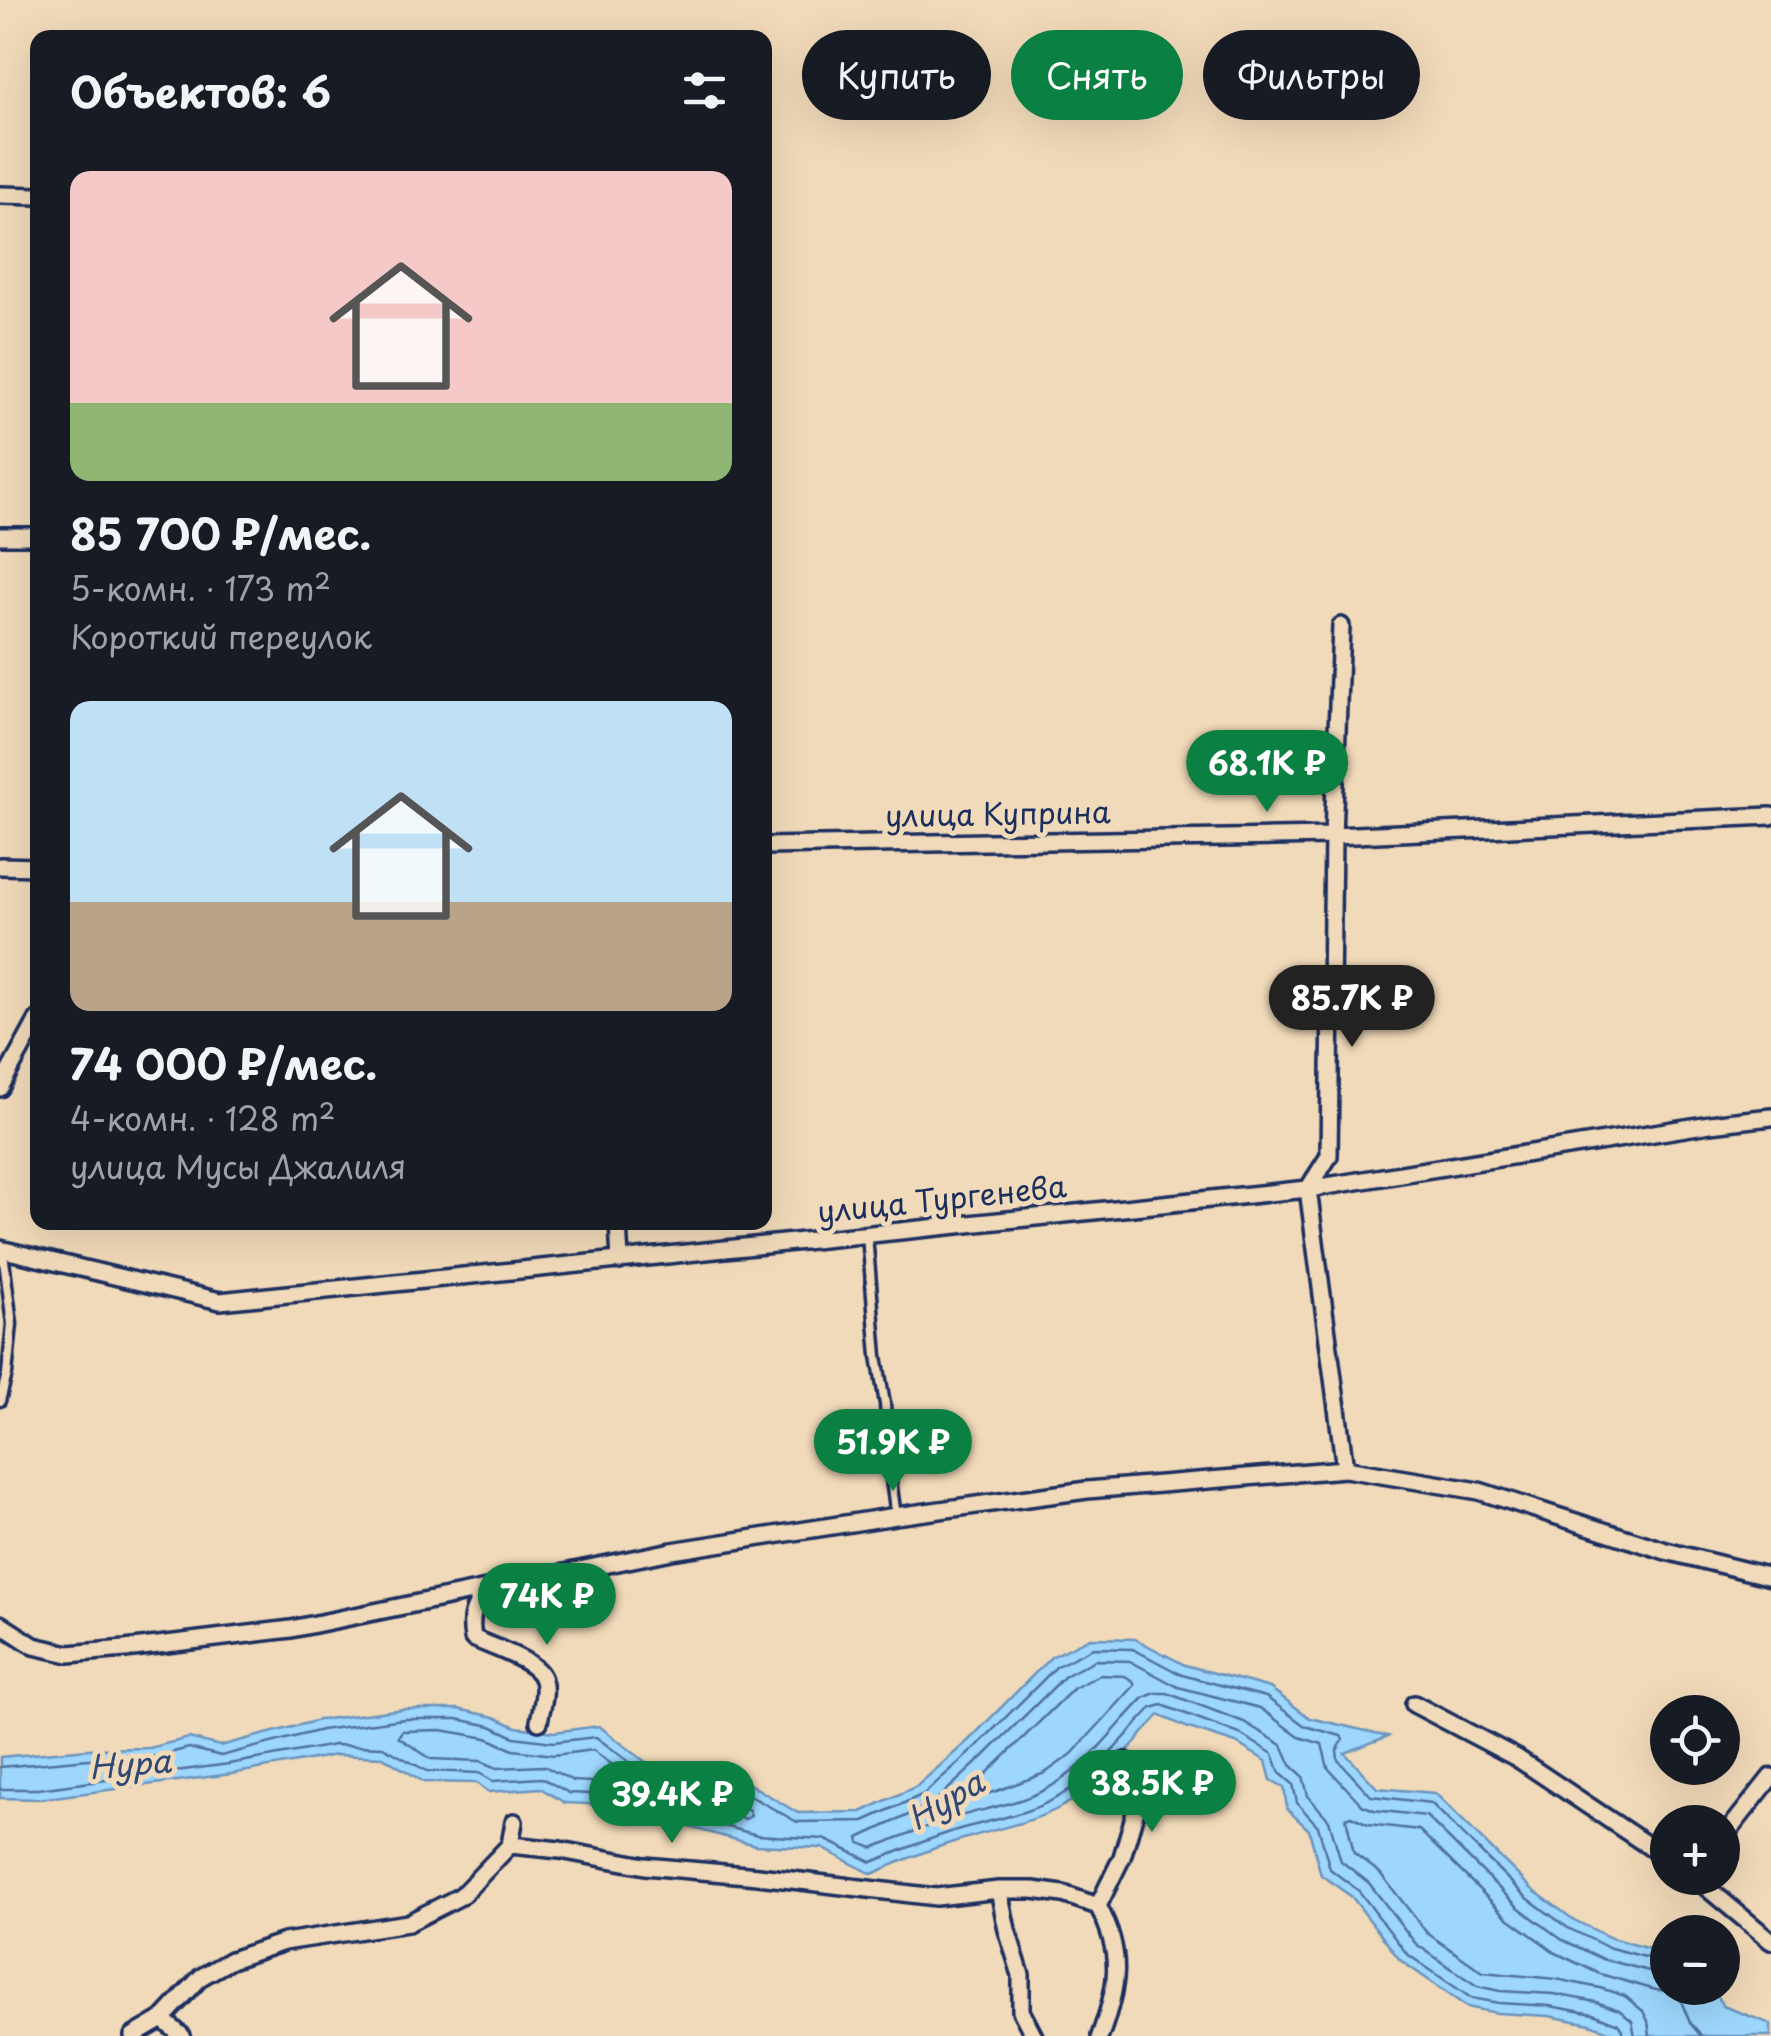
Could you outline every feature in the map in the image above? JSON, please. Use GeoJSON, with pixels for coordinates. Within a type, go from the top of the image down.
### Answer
{"type":"FeatureCollection","features":[{"type":"Feature","properties":{"kind":"street"},"geometry":{"type":"LineString","coordinates":[[0,195],[30,196]]}},
{"type":"Feature","properties":{"kind":"street"},"geometry":{"type":"LineString","coordinates":[[0,536],[30,536]]}},
{"type":"Feature","properties":{"kind":"street"},"geometry":{"type":"LineString","coordinates":[[1341,626],[1328,1156],[1308,1189],[1345,1469]]}},
{"type":"Feature","properties":{"kind":"street","name":"улица Куприна"},"geometry":{"type":"LineString","coordinates":[[772,846],[1333,836],[1771,816]]}},
{"type":"Feature","properties":{"kind":"street"},"geometry":{"type":"LineString","coordinates":[[0,866],[30,867]]}},
{"type":"Feature","properties":{"kind":"street"},"geometry":{"type":"LineString","coordinates":[[0,1088],[30,1034]]}},
{"type":"Feature","properties":{"kind":"street","name":"улица Тургенева"},"geometry":{"type":"LineString","coordinates":[[2,1250],[220,1301],[1308,1189],[1771,1117]]}},
{"type":"Feature","properties":{"kind":"street"},"geometry":{"type":"LineString","coordinates":[[618,1230],[620,1261]]}},
{"type":"Feature","properties":{"kind":"street"},"geometry":{"type":"LineString","coordinates":[[0,1624],[34,1646],[69,1654],[125,1650],[290,1629],[672,1550],[896,1516],[1088,1490],[1345,1469],[1479,1491],[1666,1551],[1771,1577]]}},
{"type":"Feature","properties":{"kind":"street"},"geometry":{"type":"LineString","coordinates":[[486,1589],[473,1611],[472,1638],[538,1668],[544,1681],[539,1722]]}},
{"type":"Feature","properties":{"kind":"street"},"geometry":{"type":"LineString","coordinates":[[1414,1704],[1517,1758],[1650,1847]]}},
{"type":"Feature","properties":{"kind":"street"},"geometry":{"type":"LineString","coordinates":[[1098,1906],[1122,1857],[1141,1794],[1126,1762]]}},
{"type":"Feature","properties":{"kind":"street"},"geometry":{"type":"LineString","coordinates":[[1740,1817],[1771,1778]]}},
{"type":"Feature","properties":{"kind":"street"},"geometry":{"type":"LineString","coordinates":[[133,2036],[162,2019],[201,1978],[231,1960],[284,1942],[408,1923],[461,1896],[510,1845],[514,1822]]}},
{"type":"Feature","properties":{"kind":"street"},"geometry":{"type":"LineString","coordinates":[[510,1845],[645,1866],[936,1897],[999,1890],[1064,1894],[1098,1906],[1116,1954],[1115,1985],[1102,2035]]}},
{"type":"Feature","properties":{"kind":"street"},"geometry":{"type":"LineString","coordinates":[[999,1890],[1006,1930],[1021,1974],[1022,2011],[1034,2036]]}},
{"type":"Feature","properties":{"kind":"street"},"geometry":{"type":"LineString","coordinates":[[1716,1895],[1771,1941]]}},
{"type":"Feature","properties":{"kind":"street"},"geometry":{"type":"LineString","coordinates":[[162,2019],[182,2036]]}},
{"type":"Feature","properties":{"kind":"lane"},"geometry":{"type":"LineString","coordinates":[[867,1235],[896,1516]]}},
{"type":"Feature","properties":{"kind":"lane"},"geometry":{"type":"LineString","coordinates":[[0,1401],[12,1324],[2,1250]]}},
{"type":"Feature","properties":{"kind":"water","name":"Нура"},"geometry":{"type":"Polygon","coordinates":[[[1090,1638],[1135,1639],[1185,1665],[1270,1688],[1310,1718],[1388,1736],[1345,1753],[1377,1788],[1435,1793],[1533,1890],[1574,1920],[1611,1938],[1650,1949],[1650,2005],[1722,2005],[1771,2024],[1771,2036],[1622,2036],[1590,2024],[1549,2016],[1467,2007],[1400,1960],[1352,1897],[1321,1875],[1309,1830],[1287,1809],[1284,1787],[1271,1780],[1266,1761],[1236,1743],[1159,1715],[1103,1776],[1063,1806],[872,1874],[822,1848],[755,1845],[608,1805],[565,1803],[540,1788],[489,1792],[477,1783],[424,1782],[383,1757],[336,1755],[231,1774],[39,1799],[0,1798],[0,1757],[149,1748],[189,1738],[220,1746],[319,1720],[403,1709],[458,1709],[494,1717],[516,1727],[554,1732],[599,1726],[656,1770],[676,1762],[724,1769],[798,1813],[861,1812],[917,1786],[1051,1657],[1090,1638]]]}}]}
